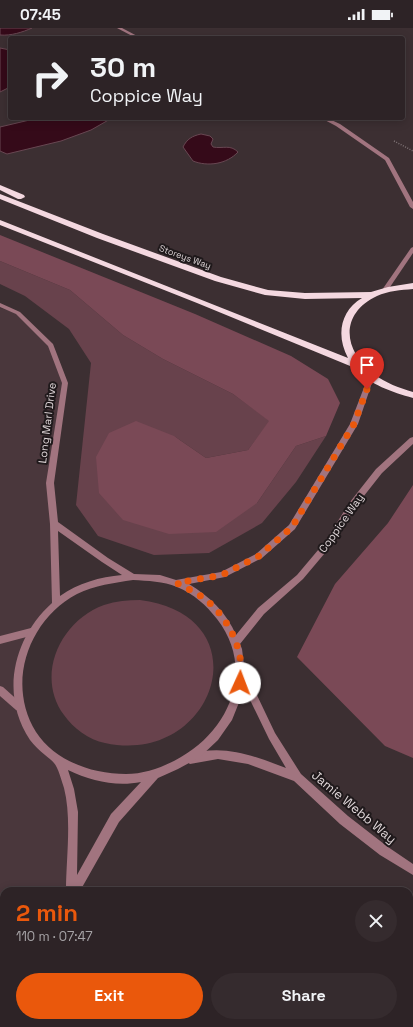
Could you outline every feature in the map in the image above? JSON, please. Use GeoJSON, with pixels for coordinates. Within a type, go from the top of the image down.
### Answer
{"type":"FeatureCollection","features":[{"type":"Feature","properties":{"kind":"highway"},"geometry":{"type":"LineString","coordinates":[[0,187],[100,236]]}},
{"type":"Feature","properties":{"kind":"highway","name":"Storeys Way"},"geometry":{"type":"LineString","coordinates":[[0,196],[100,236],[218,279],[268,293],[305,296],[373,295]]}},
{"type":"Feature","properties":{"kind":"highway"},"geometry":{"type":"LineString","coordinates":[[0,222],[200,301],[358,366]]}},
{"type":"Feature","properties":{"kind":"highway"},"geometry":{"type":"LineString","coordinates":[[413,286],[385,290],[373,295],[354,308],[344,326],[345,346],[358,366],[371,377],[398,391],[413,395]]}},
{"type":"Feature","properties":{"kind":"street"},"geometry":{"type":"LineString","coordinates":[[119,28],[135,36]]}},
{"type":"Feature","properties":{"kind":"street"},"geometry":{"type":"LineString","coordinates":[[327,120],[338,125],[387,159],[413,207]]}},
{"type":"Feature","properties":{"kind":"street"},"geometry":{"type":"LineString","coordinates":[[385,290],[413,249]]}},
{"type":"Feature","properties":{"kind":"street","name":"Long Marl Drive"},"geometry":{"type":"LineString","coordinates":[[0,305],[18,313],[51,345],[65,383],[50,482],[54,524],[56,604]]}},
{"type":"Feature","properties":{"kind":"street"},"geometry":{"type":"LineString","coordinates":[[177,583],[222,575],[259,556],[292,527],[354,424],[371,377]]}},
{"type":"Feature","properties":{"kind":"street","name":"Coppice Way"},"geometry":{"type":"LineString","coordinates":[[236,642],[261,611],[300,577],[327,545],[353,504],[379,471],[413,440]]}},
{"type":"Feature","properties":{"kind":"street"},"geometry":{"type":"LineString","coordinates":[[54,524],[105,560],[133,577]]}},
{"type":"Feature","properties":{"kind":"street"},"geometry":{"type":"LineString","coordinates":[[133,577],[150,577],[177,583],[202,597],[223,617],[236,642],[242,673],[235,705],[217,735],[190,759],[154,775],[126,779],[98,777],[78,771],[60,762],[42,747],[28,728],[19,707],[17,685],[19,664],[24,644],[31,632],[56,604],[79,589],[108,580],[133,577]]}},
{"type":"Feature","properties":{"kind":"street"},"geometry":{"type":"LineString","coordinates":[[0,640],[31,632]]}},
{"type":"Feature","properties":{"kind":"street","name":"Jamie Webb Way"},"geometry":{"type":"LineString","coordinates":[[242,673],[272,736],[297,777],[344,820],[384,851],[413,870]]}},
{"type":"Feature","properties":{"kind":"street"},"geometry":{"type":"LineString","coordinates":[[0,690],[19,707]]}},
{"type":"Feature","properties":{"kind":"street","name":"Jamie Webb Way"},"geometry":{"type":"LineString","coordinates":[[190,759],[218,754],[248,759],[297,777]]}},
{"type":"Feature","properties":{"kind":"street"},"geometry":{"type":"LineString","coordinates":[[60,762],[70,789],[73,812],[72,887]]}},
{"type":"Feature","properties":{"kind":"street"},"geometry":{"type":"LineString","coordinates":[[74,887],[114,818],[154,775]]}},
{"type":"Feature","properties":{"kind":"shaded area"},"geometry":{"type":"Polygon","coordinates":[[[0,28],[32,28],[8,35],[0,35],[0,28]]]}},
{"type":"Feature","properties":{"kind":"shaded area"},"geometry":{"type":"Polygon","coordinates":[[[0,48],[8,50],[8,88],[0,92],[0,48]]]}},
{"type":"Feature","properties":{"kind":"shaded area"},"geometry":{"type":"Polygon","coordinates":[[[30,120],[108,120],[91,130],[61,141],[7,154],[0,151],[0,127],[30,120]]]}},
{"type":"Feature","properties":{"kind":"shaded area"},"geometry":{"type":"Polygon","coordinates":[[[201,134],[210,136],[213,139],[211,144],[213,147],[229,147],[238,152],[223,162],[205,164],[193,161],[183,147],[190,138],[201,134]]]}},
{"type":"Feature","properties":{"kind":"shaded area"},"geometry":{"type":"Polygon","coordinates":[[[0,235],[195,314],[291,356],[328,379],[340,403],[326,436],[296,446],[257,503],[216,532],[169,534],[123,520],[99,493],[96,457],[109,433],[136,421],[174,436],[206,458],[248,450],[269,421],[233,394],[163,359],[123,335],[70,290],[0,261],[0,235]]]}},
{"type":"Feature","properties":{"kind":"shaded area"},"geometry":{"type":"Polygon","coordinates":[[[0,261],[70,290],[123,335],[163,359],[233,394],[270,421],[248,450],[206,458],[174,436],[257,503],[296,446],[326,436],[296,482],[262,523],[209,553],[154,555],[98,536],[76,505],[91,363],[69,329],[25,296],[0,284],[0,261]]]}},
{"type":"Feature","properties":{"kind":"shaded area"},"geometry":{"type":"Polygon","coordinates":[[[0,308],[18,313],[51,345],[65,383],[50,483],[56,604],[37,623],[19,664],[28,728],[60,762],[69,789],[71,887],[0,887],[0,308]]]}},
{"type":"Feature","properties":{"kind":"shaded area"},"geometry":{"type":"Polygon","coordinates":[[[413,485],[413,758],[385,746],[297,657],[335,584],[388,523],[413,485]]]}},
{"type":"Feature","properties":{"kind":"shaded area"},"geometry":{"type":"Polygon","coordinates":[[[140,600],[179,612],[203,632],[213,659],[211,686],[197,713],[174,733],[143,744],[105,743],[82,733],[64,715],[56,700],[52,684],[52,667],[57,651],[64,637],[75,623],[88,613],[108,604],[122,601],[140,600]]]}},
{"type":"Feature","properties":{"kind":"route"},"geometry":{"type":"LineString","coordinates":[[240,683],[242,673],[236,642],[223,617],[202,597],[177,583],[222,575],[259,556],[292,527],[354,424],[367,389]]}}]}
